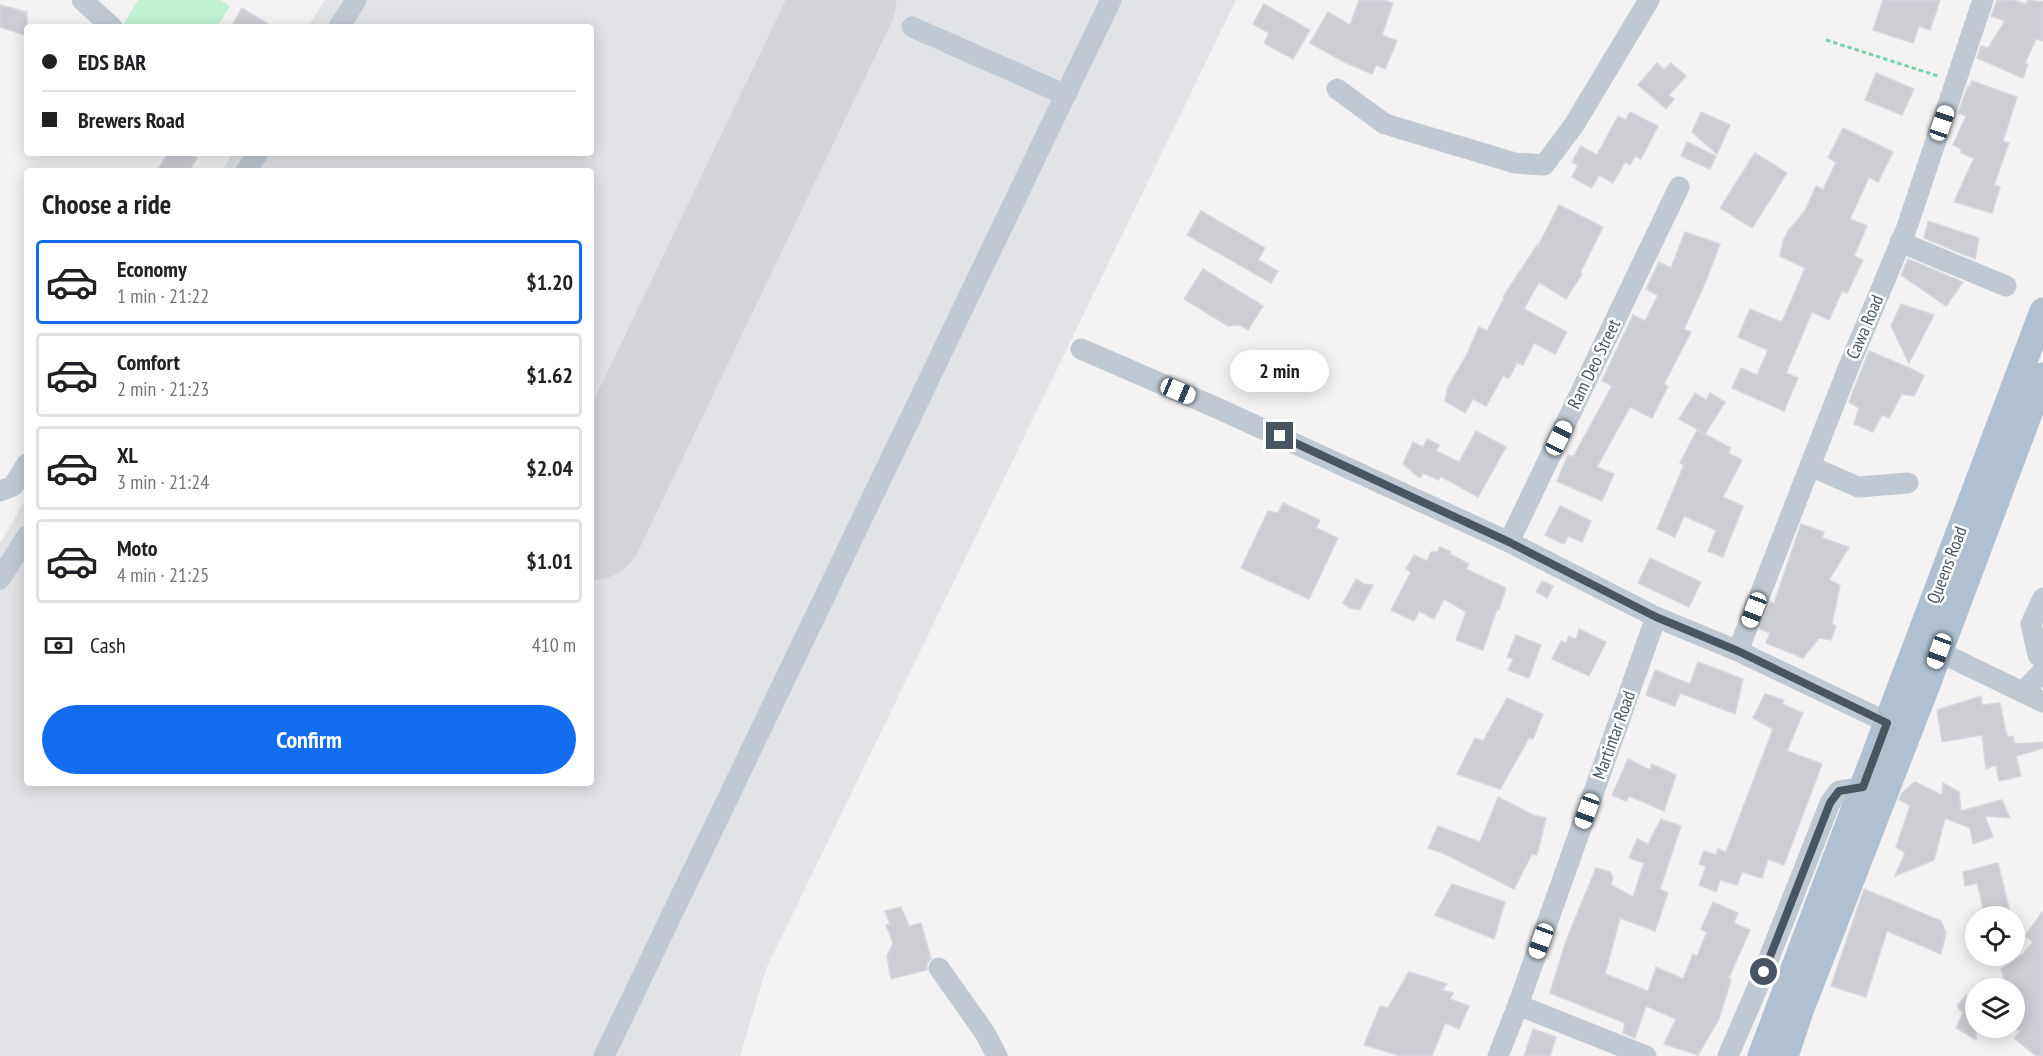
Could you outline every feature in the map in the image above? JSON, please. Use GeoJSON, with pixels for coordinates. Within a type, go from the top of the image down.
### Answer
{"type":"FeatureCollection","features":[{"type":"Feature","properties":{"kind":"main road","name":"Queens Road"},"geometry":{"type":"LineString","coordinates":[[1928,647],[2043,311]]}},
{"type":"Feature","properties":{"kind":"main road","name":"Queens Road"},"geometry":{"type":"LineString","coordinates":[[1785,1056],[1897,727],[1928,647],[2043,376]]}},
{"type":"Feature","properties":{"kind":"main road","name":"Queens Road"},"geometry":{"type":"LineString","coordinates":[[1761,1056],[1863,787],[1897,727]]}},
{"type":"Feature","properties":{"kind":"street"},"geometry":{"type":"LineString","coordinates":[[82,0],[109,24]]}},
{"type":"Feature","properties":{"kind":"street"},"geometry":{"type":"LineString","coordinates":[[341,24],[356,0]]}},
{"type":"Feature","properties":{"kind":"street"},"geometry":{"type":"LineString","coordinates":[[604,1056],[1111,0]]}},
{"type":"Feature","properties":{"kind":"street"},"geometry":{"type":"LineString","coordinates":[[1337,89],[1385,124],[1515,163],[1544,165],[1574,125],[1649,0]]}},
{"type":"Feature","properties":{"kind":"street","name":"Cawa Road"},"geometry":{"type":"LineString","coordinates":[[1738,651],[1900,242],[1983,0]]}},
{"type":"Feature","properties":{"kind":"street"},"geometry":{"type":"LineString","coordinates":[[912,27],[1065,95]]}},
{"type":"Feature","properties":{"kind":"street","name":"Ram Deo Street"},"geometry":{"type":"LineString","coordinates":[[1509,542],[1679,187]]}},
{"type":"Feature","properties":{"kind":"street"},"geometry":{"type":"LineString","coordinates":[[1900,242],[2006,286]]}},
{"type":"Feature","properties":{"kind":"street"},"geometry":{"type":"LineString","coordinates":[[1081,349],[1217,408],[1509,542],[1656,617],[1738,651],[1897,727]]}},
{"type":"Feature","properties":{"kind":"street"},"geometry":{"type":"LineString","coordinates":[[1810,466],[1858,487],[1908,483]]}},
{"type":"Feature","properties":{"kind":"street"},"geometry":{"type":"LineString","coordinates":[[0,491],[13,486],[24,469]]}},
{"type":"Feature","properties":{"kind":"street"},"geometry":{"type":"LineString","coordinates":[[0,579],[24,541]]}},
{"type":"Feature","properties":{"kind":"street"},"geometry":{"type":"LineString","coordinates":[[2043,598],[2031,624],[2038,655],[2043,660]]}},
{"type":"Feature","properties":{"kind":"street","name":"Martintar Road"},"geometry":{"type":"LineString","coordinates":[[1498,1056],[1656,617]]}},
{"type":"Feature","properties":{"kind":"street"},"geometry":{"type":"LineString","coordinates":[[1928,647],[2043,702]]}},
{"type":"Feature","properties":{"kind":"street"},"geometry":{"type":"LineString","coordinates":[[2023,692],[2043,671]]}},
{"type":"Feature","properties":{"kind":"street"},"geometry":{"type":"LineString","coordinates":[[1728,1056],[1830,803],[1839,791],[1863,787]]}},
{"type":"Feature","properties":{"kind":"street"},"geometry":{"type":"LineString","coordinates":[[939,968],[985,1034],[997,1056]]}},
{"type":"Feature","properties":{"kind":"street"},"geometry":{"type":"LineString","coordinates":[[1518,1005],[1646,1056]]}},
{"type":"Feature","properties":{"kind":"path"},"geometry":{"type":"LineString","coordinates":[[1826,40],[1956,82]]}},
{"type":"Feature","properties":{"kind":"shaded area"},"geometry":{"type":"Polygon","coordinates":[[[325,0],[1236,0],[766,969],[740,1056],[0,1056],[0,543],[24,502],[24,786],[594,786],[594,168],[224,168],[231,156],[594,156],[594,24],[310,24],[325,0]]]}},
{"type":"Feature","properties":{"kind":"green space"},"geometry":{"type":"Polygon","coordinates":[[[138,0],[220,0],[230,6],[219,24],[124,24],[138,0]]]}},
{"type":"Feature","properties":{"kind":"building"},"geometry":{"type":"Polygon","coordinates":[[[1359,0],[1383,0],[1393,3],[1382,35],[1397,41],[1385,69],[1376,65],[1372,74],[1310,43],[1328,12],[1350,25],[1359,0]]]}},
{"type":"Feature","properties":{"kind":"building"},"geometry":{"type":"Polygon","coordinates":[[[1883,0],[1940,0],[1930,30],[1919,26],[1913,43],[1873,30],[1883,0]]]}},
{"type":"Feature","properties":{"kind":"building"},"geometry":{"type":"Polygon","coordinates":[[[1997,0],[2013,0],[2026,4],[2028,0],[2043,2],[2043,41],[2036,39],[2025,63],[2028,64],[2023,78],[1977,58],[1981,46],[1988,48],[2005,21],[1991,16],[1997,0]]]}},
{"type":"Feature","properties":{"kind":"building"},"geometry":{"type":"Polygon","coordinates":[[[1264,4],[1310,30],[1293,59],[1264,43],[1269,33],[1253,24],[1264,4]]]}},
{"type":"Feature","properties":{"kind":"building"},"geometry":{"type":"Polygon","coordinates":[[[0,5],[27,12],[24,35],[0,27],[0,5]]]}},
{"type":"Feature","properties":{"kind":"building"},"geometry":{"type":"Polygon","coordinates":[[[242,8],[268,24],[233,24],[242,8]]]}},
{"type":"Feature","properties":{"kind":"building"},"geometry":{"type":"Polygon","coordinates":[[[1657,63],[1664,70],[1671,63],[1686,76],[1669,95],[1674,99],[1666,109],[1638,85],[1657,63]]]}},
{"type":"Feature","properties":{"kind":"building"},"geometry":{"type":"Polygon","coordinates":[[[1876,73],[1914,89],[1902,115],[1865,100],[1876,73]]]}},
{"type":"Feature","properties":{"kind":"building"},"geometry":{"type":"Polygon","coordinates":[[[1972,81],[2017,97],[2003,141],[2009,143],[1994,185],[2000,187],[1992,213],[1954,202],[1974,158],[1961,153],[1961,149],[1953,145],[1966,116],[1958,113],[1972,81]]]}},
{"type":"Feature","properties":{"kind":"building"},"geometry":{"type":"Polygon","coordinates":[[[1630,112],[1658,126],[1641,159],[1635,156],[1630,165],[1625,162],[1613,183],[1599,175],[1591,188],[1572,177],[1578,165],[1572,162],[1581,146],[1597,155],[1618,116],[1626,120],[1630,112]]]}},
{"type":"Feature","properties":{"kind":"building"},"geometry":{"type":"Polygon","coordinates":[[[1701,112],[1730,125],[1717,154],[1692,132],[1701,112]]]}},
{"type":"Feature","properties":{"kind":"building"},"geometry":{"type":"Polygon","coordinates":[[[1843,128],[1893,152],[1878,182],[1869,177],[1850,219],[1867,226],[1854,256],[1863,260],[1847,293],[1842,291],[1829,320],[1812,312],[1786,373],[1798,378],[1784,411],[1732,388],[1741,368],[1757,375],[1768,350],[1738,337],[1750,309],[1782,322],[1805,268],[1780,256],[1783,241],[1788,231],[1805,211],[1816,186],[1823,190],[1836,162],[1828,158],[1843,128]]]}},
{"type":"Feature","properties":{"kind":"building"},"geometry":{"type":"Polygon","coordinates":[[[1687,142],[1716,156],[1710,169],[1681,156],[1687,142]]]}},
{"type":"Feature","properties":{"kind":"building"},"geometry":{"type":"Polygon","coordinates":[[[1755,153],[1787,173],[1752,228],[1720,208],[1755,153]]]}},
{"type":"Feature","properties":{"kind":"building"},"geometry":{"type":"Polygon","coordinates":[[[166,156],[197,158],[191,168],[159,168],[166,156]]]}},
{"type":"Feature","properties":{"kind":"building"},"geometry":{"type":"Polygon","coordinates":[[[1559,205],[1603,227],[1580,273],[1582,274],[1566,299],[1539,282],[1524,309],[1567,332],[1555,354],[1534,343],[1523,365],[1517,363],[1509,378],[1503,376],[1486,406],[1473,399],[1465,413],[1445,401],[1448,387],[1470,349],[1479,327],[1487,331],[1503,297],[1538,246],[1559,205]]]}},
{"type":"Feature","properties":{"kind":"building"},"geometry":{"type":"Polygon","coordinates":[[[1201,211],[1265,248],[1258,260],[1278,271],[1271,283],[1187,235],[1201,211]]]}},
{"type":"Feature","properties":{"kind":"building"},"geometry":{"type":"Polygon","coordinates":[[[1928,221],[1979,238],[1975,259],[1924,238],[1928,221]]]}},
{"type":"Feature","properties":{"kind":"building"},"geometry":{"type":"Polygon","coordinates":[[[1685,232],[1720,244],[1684,329],[1691,332],[1664,384],[1668,386],[1652,418],[1630,407],[1597,467],[1614,474],[1602,501],[1557,481],[1568,455],[1573,457],[1612,386],[1602,381],[1633,315],[1645,321],[1658,295],[1646,289],[1659,262],[1671,268],[1685,232]]]}},
{"type":"Feature","properties":{"kind":"building"},"geometry":{"type":"Polygon","coordinates":[[[1908,259],[1963,282],[1946,306],[1901,275],[1908,259]]]}},
{"type":"Feature","properties":{"kind":"building"},"geometry":{"type":"Polygon","coordinates":[[[1203,269],[1263,306],[1248,330],[1240,325],[1228,326],[1184,299],[1203,269]]]}},
{"type":"Feature","properties":{"kind":"building"},"geometry":{"type":"Polygon","coordinates":[[[1901,304],[1934,315],[1909,363],[1891,326],[1901,304]]]}},
{"type":"Feature","properties":{"kind":"building"},"geometry":{"type":"Polygon","coordinates":[[[1869,351],[1924,376],[1914,396],[1902,394],[1889,418],[1882,415],[1873,432],[1854,424],[1859,408],[1849,402],[1869,351]]]}},
{"type":"Feature","properties":{"kind":"building"},"geometry":{"type":"Polygon","coordinates":[[[1695,393],[1706,400],[1710,393],[1725,402],[1705,434],[1679,419],[1695,393]]]}},
{"type":"Feature","properties":{"kind":"building"},"geometry":{"type":"Polygon","coordinates":[[[1697,430],[1731,448],[1728,453],[1742,460],[1723,497],[1743,506],[1723,557],[1708,551],[1716,530],[1684,516],[1675,537],[1657,529],[1684,465],[1680,463],[1697,430]]]}},
{"type":"Feature","properties":{"kind":"building"},"geometry":{"type":"Polygon","coordinates":[[[1476,431],[1506,447],[1478,497],[1440,476],[1439,480],[1423,473],[1420,478],[1403,464],[1413,442],[1423,447],[1427,439],[1439,445],[1436,451],[1459,462],[1476,431]]]}},
{"type":"Feature","properties":{"kind":"building"},"geometry":{"type":"Polygon","coordinates":[[[1283,503],[1320,520],[1316,528],[1338,538],[1309,599],[1241,568],[1268,511],[1278,513],[1283,503]]]}},
{"type":"Feature","properties":{"kind":"building"},"geometry":{"type":"Polygon","coordinates":[[[1560,506],[1591,521],[1582,542],[1568,536],[1564,544],[1545,535],[1560,506]]]}},
{"type":"Feature","properties":{"kind":"building"},"geometry":{"type":"Polygon","coordinates":[[[1801,524],[1824,532],[1822,538],[1849,547],[1829,580],[1840,585],[1832,624],[1836,626],[1831,640],[1819,638],[1803,658],[1766,643],[1770,633],[1760,629],[1771,602],[1774,603],[1801,524]]]}},
{"type":"Feature","properties":{"kind":"building"},"geometry":{"type":"Polygon","coordinates":[[[1440,547],[1469,564],[1466,569],[1506,588],[1483,650],[1456,640],[1466,612],[1444,599],[1434,619],[1419,611],[1414,621],[1391,610],[1411,572],[1406,569],[1414,555],[1427,561],[1431,552],[1437,552],[1440,547]]]}},
{"type":"Feature","properties":{"kind":"building"},"geometry":{"type":"Polygon","coordinates":[[[1650,558],[1701,582],[1689,607],[1638,583],[1650,558]]]}},
{"type":"Feature","properties":{"kind":"building"},"geometry":{"type":"Polygon","coordinates":[[[1356,579],[1364,584],[1373,585],[1360,610],[1350,608],[1343,603],[1356,579]]]}},
{"type":"Feature","properties":{"kind":"building"},"geometry":{"type":"Polygon","coordinates":[[[1542,581],[1553,586],[1547,598],[1536,592],[1542,581]]]}},
{"type":"Feature","properties":{"kind":"building"},"geometry":{"type":"Polygon","coordinates":[[[1579,629],[1606,642],[1589,676],[1552,659],[1561,641],[1566,643],[1569,636],[1576,639],[1579,629]]]}},
{"type":"Feature","properties":{"kind":"building"},"geometry":{"type":"Polygon","coordinates":[[[1516,635],[1541,645],[1529,678],[1508,670],[1513,659],[1507,657],[1516,635]]]}},
{"type":"Feature","properties":{"kind":"building"},"geometry":{"type":"Polygon","coordinates":[[[1698,662],[1743,679],[1735,714],[1680,693],[1675,706],[1646,695],[1655,670],[1690,684],[1698,662]]]}},
{"type":"Feature","properties":{"kind":"building"},"geometry":{"type":"Polygon","coordinates":[[[1765,694],[1784,700],[1782,704],[1803,713],[1787,751],[1822,764],[1784,865],[1768,859],[1762,878],[1742,872],[1737,885],[1720,880],[1716,892],[1699,885],[1706,866],[1699,864],[1704,851],[1716,855],[1718,849],[1726,852],[1773,729],[1753,718],[1765,694]]]}},
{"type":"Feature","properties":{"kind":"building"},"geometry":{"type":"Polygon","coordinates":[[[1981,696],[1982,705],[2000,703],[2007,737],[2013,736],[2015,744],[2043,742],[2043,748],[2016,756],[2021,776],[1999,781],[1996,765],[1986,769],[1982,735],[1942,742],[1937,710],[1981,696]]]}},
{"type":"Feature","properties":{"kind":"building"},"geometry":{"type":"Polygon","coordinates":[[[1507,698],[1543,714],[1533,739],[1529,738],[1500,789],[1457,774],[1475,738],[1483,741],[1507,698]]]}},
{"type":"Feature","properties":{"kind":"building"},"geometry":{"type":"Polygon","coordinates":[[[1628,759],[1650,770],[1652,764],[1676,775],[1664,811],[1629,796],[1626,801],[1612,795],[1628,759]]]}},
{"type":"Feature","properties":{"kind":"building"},"geometry":{"type":"Polygon","coordinates":[[[1915,782],[1942,795],[1943,783],[1959,792],[1961,811],[2002,800],[2010,818],[1985,816],[1993,837],[1973,844],[1970,828],[1945,818],[1934,860],[1895,876],[1905,853],[1896,847],[1910,806],[1899,799],[1902,793],[1915,782]]]}},
{"type":"Feature","properties":{"kind":"building"},"geometry":{"type":"Polygon","coordinates":[[[1498,797],[1533,815],[1546,818],[1537,855],[1532,854],[1514,889],[1445,854],[1428,848],[1438,826],[1480,842],[1498,797]]]}},
{"type":"Feature","properties":{"kind":"building"},"geometry":{"type":"Polygon","coordinates":[[[1661,819],[1681,826],[1660,889],[1668,893],[1655,931],[1620,918],[1605,974],[1648,991],[1656,967],[1683,979],[1693,954],[1697,956],[1707,932],[1701,929],[1713,902],[1738,913],[1734,923],[1750,930],[1729,978],[1731,980],[1719,1019],[1698,1055],[1664,1044],[1676,1019],[1646,1006],[1635,1038],[1623,1033],[1625,1023],[1550,993],[1566,941],[1596,868],[1610,872],[1613,878],[1611,885],[1633,897],[1644,863],[1629,858],[1637,839],[1648,844],[1661,819]]]}},
{"type":"Feature","properties":{"kind":"building"},"geometry":{"type":"Polygon","coordinates":[[[1998,863],[2009,906],[1983,906],[1977,883],[1965,886],[1963,872],[1998,863]]]}},
{"type":"Feature","properties":{"kind":"building"},"geometry":{"type":"Polygon","coordinates":[[[1452,884],[1505,902],[1494,939],[1435,915],[1452,884]]]}},
{"type":"Feature","properties":{"kind":"building"},"geometry":{"type":"Polygon","coordinates":[[[1864,889],[1941,921],[1946,933],[1941,954],[1887,931],[1866,997],[1831,986],[1864,889]]]}},
{"type":"Feature","properties":{"kind":"building"},"geometry":{"type":"Polygon","coordinates":[[[901,907],[909,926],[921,923],[931,959],[927,963],[927,970],[891,979],[887,956],[893,943],[886,925],[890,924],[885,911],[901,907]]]}},
{"type":"Feature","properties":{"kind":"building"},"geometry":{"type":"Polygon","coordinates":[[[2043,911],[2043,1056],[2036,1056],[2014,1038],[2025,1038],[2025,978],[2004,978],[2001,969],[2005,966],[2025,966],[2025,952],[2033,942],[2025,936],[2043,911]]]}},
{"type":"Feature","properties":{"kind":"building"},"geometry":{"type":"Polygon","coordinates":[[[1409,972],[1447,984],[1442,990],[1453,993],[1450,999],[1469,1006],[1459,1029],[1445,1023],[1432,1056],[1401,1056],[1364,1045],[1380,1006],[1388,1008],[1409,972]]]}},
{"type":"Feature","properties":{"kind":"building"},"geometry":{"type":"Polygon","coordinates":[[[1965,996],[1965,1033],[1956,1028],[1963,1013],[1957,1006],[1965,996]]]}},
{"type":"Feature","properties":{"kind":"building"},"geometry":{"type":"Polygon","coordinates":[[[1533,1029],[1556,1037],[1550,1056],[1524,1056],[1533,1029]]]}},
{"type":"Feature","properties":{"kind":"taxiway"},"geometry":{"type":"LineString","coordinates":[[594,474],[631,443]]}},
{"type":"Feature","properties":{"kind":"runway"},"geometry":{"type":"LineString","coordinates":[[594,522],[844,0]]}},
{"type":"Feature","properties":{"kind":"route"},"geometry":{"type":"LineString","coordinates":[[1280,436],[1509,542],[1656,617],[1738,651],[1887,723],[1863,787],[1839,791],[1830,803],[1764,972]]}}]}
